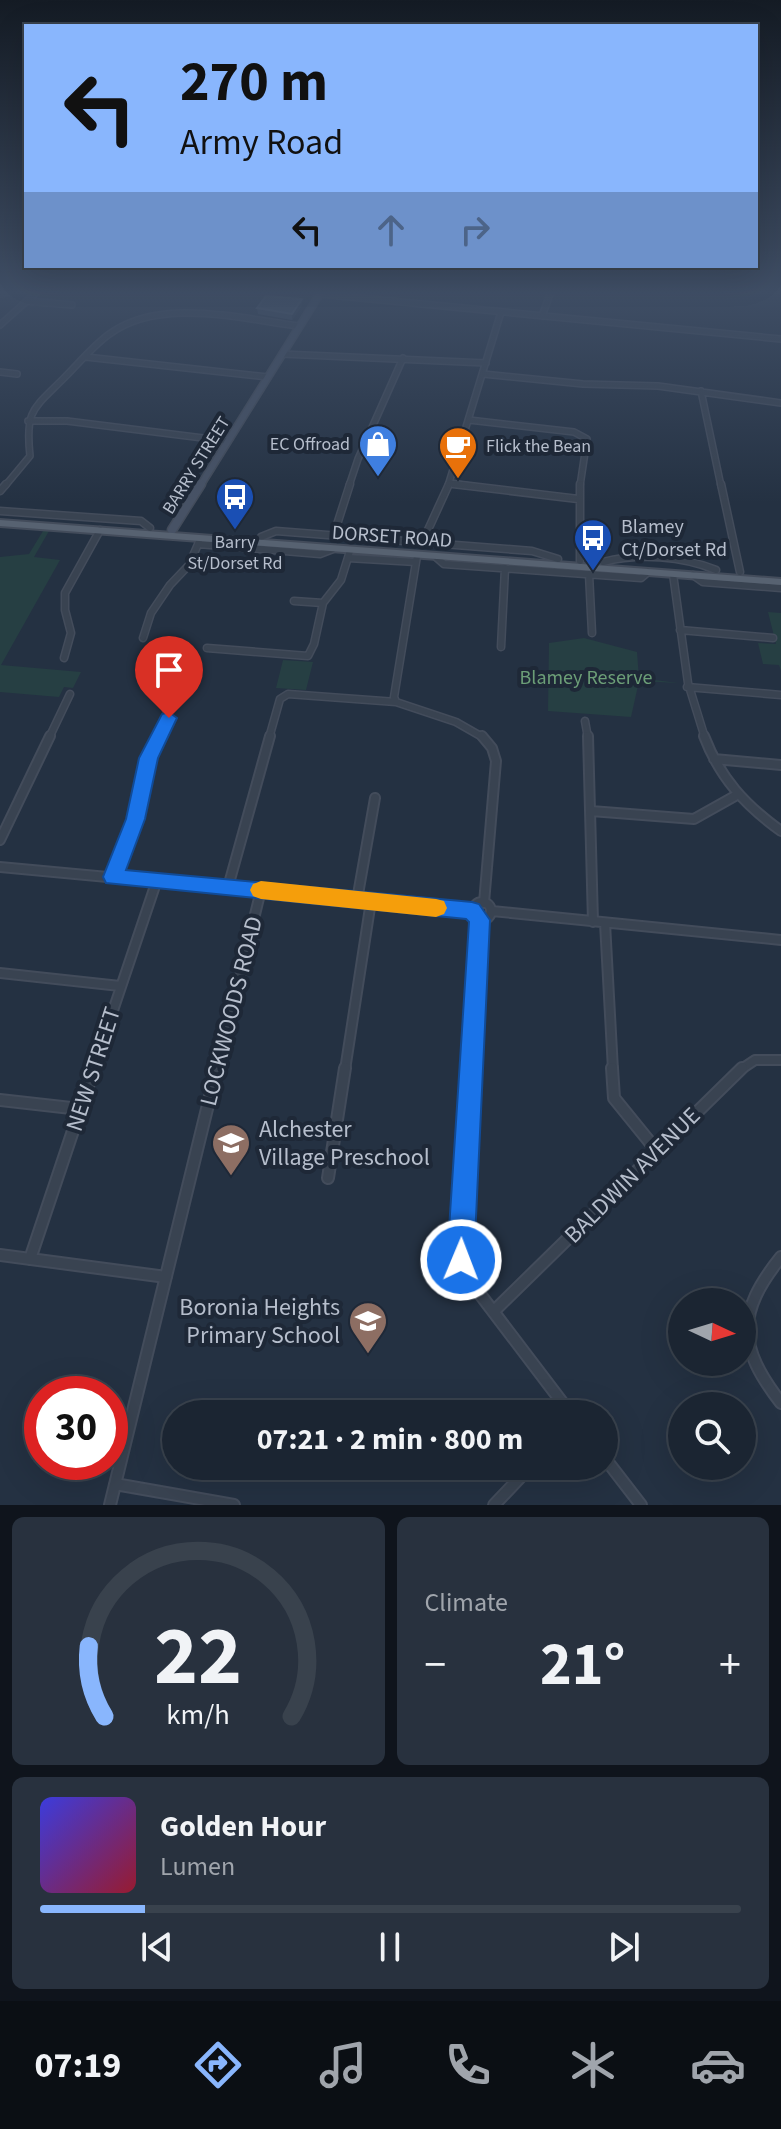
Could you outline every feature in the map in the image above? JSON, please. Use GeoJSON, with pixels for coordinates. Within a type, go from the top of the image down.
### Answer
{"type":"FeatureCollection","features":[{"type":"Feature","properties":{"kind":"main road","name":"BARRY STREET"},"geometry":{"type":"LineString","coordinates":[[171,533],[277,362]]}},
{"type":"Feature","properties":{"kind":"main road","name":"DORSET ROAD"},"geometry":{"type":"LineString","coordinates":[[0,520],[100,530],[603,562],[693,575],[781,575]]}},
{"type":"Feature","properties":{"kind":"main road","name":"DORSET ROAD"},"geometry":{"type":"LineString","coordinates":[[0,520],[150,528],[200,541],[262,540],[349,554],[418,552],[436,557],[648,572],[716,570],[781,582]]}},
{"type":"Feature","properties":{"kind":"street"},"geometry":{"type":"LineString","coordinates":[[0,491],[30,456],[28,421],[37,405],[81,362]]}},
{"type":"Feature","properties":{"kind":"street"},"geometry":{"type":"LineString","coordinates":[[134,362],[268,377]]}},
{"type":"Feature","properties":{"kind":"street"},"geometry":{"type":"LineString","coordinates":[[333,537],[358,459],[401,362]]}},
{"type":"Feature","properties":{"kind":"street"},"geometry":{"type":"LineString","coordinates":[[396,702],[394,697],[418,552],[449,483],[486,363],[473,362]]}},
{"type":"Feature","properties":{"kind":"street"},"geometry":{"type":"LineString","coordinates":[[0,372],[17,374]]}},
{"type":"Feature","properties":{"kind":"street"},"geometry":{"type":"LineString","coordinates":[[483,374],[701,391],[781,403]]}},
{"type":"Feature","properties":{"kind":"street"},"geometry":{"type":"LineString","coordinates":[[701,391],[741,576]]}},
{"type":"Feature","properties":{"kind":"street"},"geometry":{"type":"LineString","coordinates":[[469,420],[581,434],[587,443],[578,499],[580,561]]}},
{"type":"Feature","properties":{"kind":"street"},"geometry":{"type":"LineString","coordinates":[[28,421],[67,421],[227,441]]}},
{"type":"Feature","properties":{"kind":"street"},"geometry":{"type":"LineString","coordinates":[[449,483],[578,499]]}},
{"type":"Feature","properties":{"kind":"street"},"geometry":{"type":"LineString","coordinates":[[0,511],[141,521],[150,528]]}},
{"type":"Feature","properties":{"kind":"street"},"geometry":{"type":"LineString","coordinates":[[64,658],[71,633],[64,605],[65,593],[100,530]]}},
{"type":"Feature","properties":{"kind":"street"},"geometry":{"type":"LineString","coordinates":[[262,540],[276,531],[333,537],[418,552]]}},
{"type":"Feature","properties":{"kind":"street"},"geometry":{"type":"LineString","coordinates":[[143,638],[151,613],[189,565],[200,541],[320,554],[333,549]]}},
{"type":"Feature","properties":{"kind":"street"},"geometry":{"type":"LineString","coordinates":[[207,648],[308,656],[323,603],[341,580],[349,554]]}},
{"type":"Feature","properties":{"kind":"street"},"geometry":{"type":"LineString","coordinates":[[436,557],[444,564],[641,578],[648,572]]}},
{"type":"Feature","properties":{"kind":"street"},"geometry":{"type":"LineString","coordinates":[[603,562],[624,557],[699,563],[716,570]]}},
{"type":"Feature","properties":{"kind":"street"},"geometry":{"type":"LineString","coordinates":[[519,569],[538,564]]}},
{"type":"Feature","properties":{"kind":"street"},"geometry":{"type":"LineString","coordinates":[[501,647],[505,568]]}},
{"type":"Feature","properties":{"kind":"street"},"geometry":{"type":"LineString","coordinates":[[672,570],[687,687],[714,759],[735,796],[761,819],[781,831]]}},
{"type":"Feature","properties":{"kind":"street"},"geometry":{"type":"LineString","coordinates":[[589,574],[592,633]]}},
{"type":"Feature","properties":{"kind":"street"},"geometry":{"type":"LineString","coordinates":[[693,575],[703,582],[781,588]]}},
{"type":"Feature","properties":{"kind":"street"},"geometry":{"type":"LineString","coordinates":[[294,601],[323,603]]}},
{"type":"Feature","properties":{"kind":"street"},"geometry":{"type":"LineString","coordinates":[[680,630],[773,638]]}},
{"type":"Feature","properties":{"kind":"street"},"geometry":{"type":"LineString","coordinates":[[687,687],[781,695]]}},
{"type":"Feature","properties":{"kind":"street"},"geometry":{"type":"LineString","coordinates":[[0,840],[70,694]]}},
{"type":"Feature","properties":{"kind":"street"},"geometry":{"type":"LineString","coordinates":[[228,887],[280,699],[288,694],[396,702],[477,731],[492,744],[496,761],[484,903],[492,911],[781,940]]}},
{"type":"Feature","properties":{"kind":"street"},"geometry":{"type":"LineString","coordinates":[[113,877],[136,819],[149,758],[169,718],[166,710]]}},
{"type":"Feature","properties":{"kind":"street"},"geometry":{"type":"LineString","coordinates":[[585,721],[591,811],[593,922]]}},
{"type":"Feature","properties":{"kind":"street"},"geometry":{"type":"LineString","coordinates":[[714,759],[781,765]]}},
{"type":"Feature","properties":{"kind":"street"},"geometry":{"type":"LineString","coordinates":[[591,811],[694,819],[735,796]]}},
{"type":"Feature","properties":{"kind":"street"},"geometry":{"type":"LineString","coordinates":[[357,900],[375,798]]}},
{"type":"Feature","properties":{"kind":"street"},"geometry":{"type":"LineString","coordinates":[[0,867],[472,911],[480,920],[460,1244],[464,1270],[561,1400]]}},
{"type":"Feature","properties":{"kind":"street","name":"NEW STREET"},"geometry":{"type":"LineString","coordinates":[[30,1259],[157,880]]}},
{"type":"Feature","properties":{"kind":"street","name":"LOCKWOODS ROAD"},"geometry":{"type":"LineString","coordinates":[[110,1505],[261,890]]}},
{"type":"Feature","properties":{"kind":"street"},"geometry":{"type":"LineString","coordinates":[[328,1178],[371,901]]}},
{"type":"Feature","properties":{"kind":"street"},"geometry":{"type":"LineString","coordinates":[[472,911],[476,904],[484,903]]}},
{"type":"Feature","properties":{"kind":"street"},"geometry":{"type":"LineString","coordinates":[[480,920],[489,918],[492,911]]}},
{"type":"Feature","properties":{"kind":"street"},"geometry":{"type":"LineString","coordinates":[[605,923],[614,1098],[657,1151]]}},
{"type":"Feature","properties":{"kind":"street"},"geometry":{"type":"LineString","coordinates":[[0,973],[120,986]]}},
{"type":"Feature","properties":{"kind":"street","name":"BALDWIN AVENUE"},"geometry":{"type":"LineString","coordinates":[[494,1311],[744,1066],[755,1060],[781,1060]]}},
{"type":"Feature","properties":{"kind":"street"},"geometry":{"type":"LineString","coordinates":[[0,1100],[80,1109]]}},
{"type":"Feature","properties":{"kind":"street"},"geometry":{"type":"LineString","coordinates":[[0,1255],[166,1277]]}},
{"type":"Feature","properties":{"kind":"street"},"geometry":{"type":"LineString","coordinates":[[781,1257],[760,1281],[746,1314],[752,1356],[761,1376],[781,1403]]}},
{"type":"Feature","properties":{"kind":"street"},"geometry":{"type":"LineString","coordinates":[[618,1475],[641,1505]]}},
{"type":"Feature","properties":{"kind":"street"},"geometry":{"type":"LineString","coordinates":[[494,1505],[518,1480]]}},
{"type":"Feature","properties":{"kind":"street"},"geometry":{"type":"LineString","coordinates":[[115,1484],[234,1505]]}},
{"type":"Feature","properties":{"kind":"green space"},"geometry":{"type":"Polygon","coordinates":[[[43,531],[49,531],[34,557],[60,560],[1,665],[81,672],[73,688],[64,687],[59,697],[0,692],[0,557],[29,554],[43,531]]]}},
{"type":"Feature","properties":{"kind":"green space"},"geometry":{"type":"Polygon","coordinates":[[[768,612],[781,613],[781,671],[779,665],[763,664],[758,643],[776,644],[768,612]]]}},
{"type":"Feature","properties":{"kind":"green space","name":"Blamey Reserve"},"geometry":{"type":"Polygon","coordinates":[[[584,638],[637,652],[639,678],[678,683],[639,681],[631,717],[548,711],[549,643],[584,638]]]}},
{"type":"Feature","properties":{"kind":"green space"},"geometry":{"type":"Polygon","coordinates":[[[283,660],[313,662],[306,690],[276,688],[283,660]]]}},
{"type":"Feature","properties":{"kind":"slow traffic"},"geometry":{"type":"LineString","coordinates":[[261,890],[436,908]]}},
{"type":"Feature","properties":{"kind":"place","name":"EC Offroad"},"geometry":{"type":"Point","coordinates":[378,478]}},
{"type":"Feature","properties":{"kind":"place","name":"Flick the Bean"},"geometry":{"type":"Point","coordinates":[458,480]}},
{"type":"Feature","properties":{"kind":"place","name":"Barry St/Dorset Rd"},"geometry":{"type":"Point","coordinates":[235,531]}},
{"type":"Feature","properties":{"kind":"place","name":"Blamey Ct/Dorset Rd"},"geometry":{"type":"Point","coordinates":[593,572]}},
{"type":"Feature","properties":{"kind":"place","name":"Alchester Village Preschool"},"geometry":{"type":"Point","coordinates":[231,1177]}},
{"type":"Feature","properties":{"kind":"place","name":"Boronia Heights Primary School"},"geometry":{"type":"Point","coordinates":[368,1355]}},
{"type":"Feature","properties":{"kind":"route"},"geometry":{"type":"LineString","coordinates":[[169,718],[144,771],[136,819],[113,877],[472,911],[480,920],[461,1260]]}}]}
